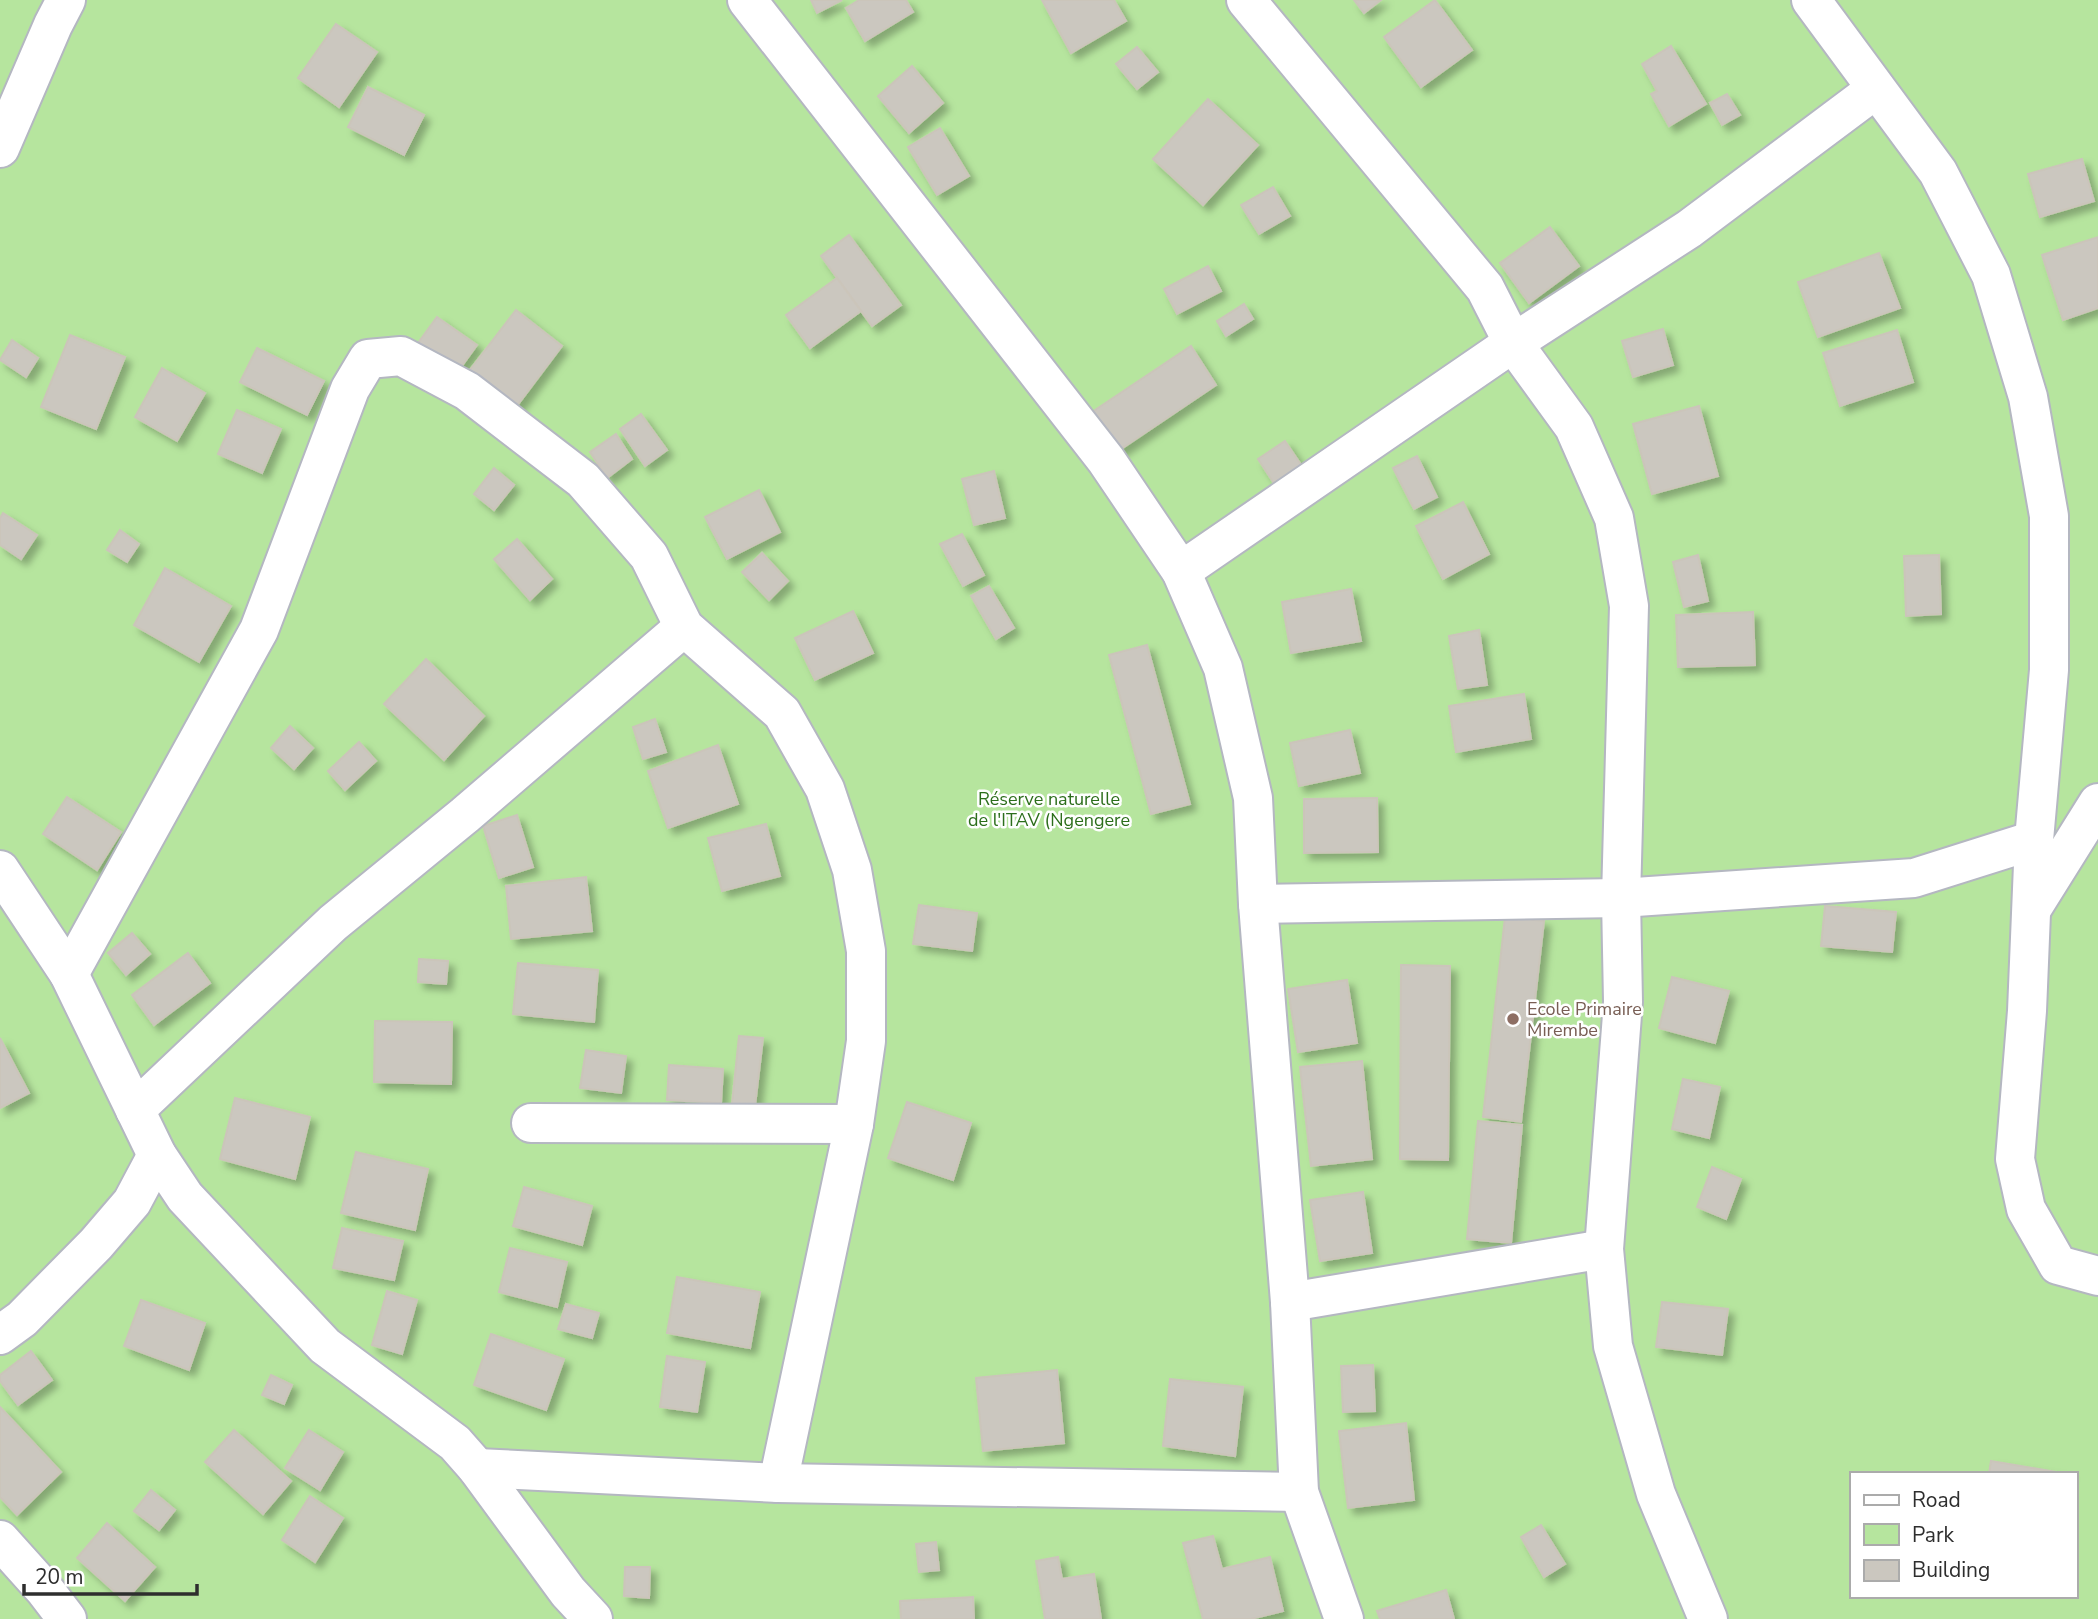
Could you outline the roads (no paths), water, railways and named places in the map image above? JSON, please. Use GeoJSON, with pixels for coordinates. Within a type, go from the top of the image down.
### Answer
{"type":"FeatureCollection","features":[{"type":"Feature","properties":{"kind":"street"},"geometry":{"type":"LineString","coordinates":[[0,148],[66,0]]}},
{"type":"Feature","properties":{"kind":"street"},"geometry":{"type":"LineString","coordinates":[[747,0],[1106,460],[1181,571],[1223,668],[1253,798],[1258,904],[1290,1302],[1299,1492],[1344,1619]]}},
{"type":"Feature","properties":{"kind":"street"},"geometry":{"type":"LineString","coordinates":[[1245,0],[1485,288],[1513,343],[1574,427],[1614,517],[1629,606],[1621,898],[1623,1002],[1604,1249],[1613,1346],[1656,1494],[1708,1619]]}},
{"type":"Feature","properties":{"kind":"street"},"geometry":{"type":"LineString","coordinates":[[1811,0],[1938,172],[1991,275],[2028,397],[2049,516],[2049,670],[2034,840],[2027,1011],[2015,1159],[2026,1209],[2058,1265],[2098,1276]]}},
{"type":"Feature","properties":{"kind":"street"},"geometry":{"type":"LineString","coordinates":[[1181,571],[1513,343],[1689,229],[1876,89]]}},
{"type":"Feature","properties":{"kind":"street"},"geometry":{"type":"LineString","coordinates":[[69,974],[260,630],[350,389],[368,359],[401,356],[467,391],[583,480],[649,556],[684,627],[782,713],[825,789],[852,870],[866,951],[866,1041],[854,1124],[778,1483]]}},
{"type":"Feature","properties":{"kind":"street"},"geometry":{"type":"LineString","coordinates":[[135,1110],[332,923],[465,815],[684,627]]}},
{"type":"Feature","properties":{"kind":"street"},"geometry":{"type":"LineString","coordinates":[[2032,908],[2098,803]]}},
{"type":"Feature","properties":{"kind":"street"},"geometry":{"type":"LineString","coordinates":[[1258,904],[1621,898],[1914,878],[2034,840]]}},
{"type":"Feature","properties":{"kind":"street"},"geometry":{"type":"LineString","coordinates":[[0,870],[69,974],[157,1155],[185,1197],[325,1346],[455,1443],[477,1468],[568,1592],[593,1619]]}},
{"type":"Feature","properties":{"kind":"street"},"geometry":{"type":"LineString","coordinates":[[531,1123],[854,1124]]}},
{"type":"Feature","properties":{"kind":"street"},"geometry":{"type":"LineString","coordinates":[[0,1335],[22,1319],[96,1244],[132,1202],[157,1155]]}},
{"type":"Feature","properties":{"kind":"street"},"geometry":{"type":"LineString","coordinates":[[1290,1302],[1604,1249]]}},
{"type":"Feature","properties":{"kind":"street"},"geometry":{"type":"LineString","coordinates":[[477,1468],[778,1483],[1299,1492]]}},
{"type":"Feature","properties":{"kind":"street"},"geometry":{"type":"LineString","coordinates":[[0,1540],[67,1619]]}},
{"type":"Feature","properties":{"kind":"place","name":"Ecole Primaire Mirembe"},"geometry":{"type":"Point","coordinates":[1513,1019]}},
{"type":"Feature","properties":{"kind":"park label","name":"Réserve naturelle de l'ITAV (Ngengere"},"geometry":{"type":"Point","coordinates":[1049,809]}}]}
